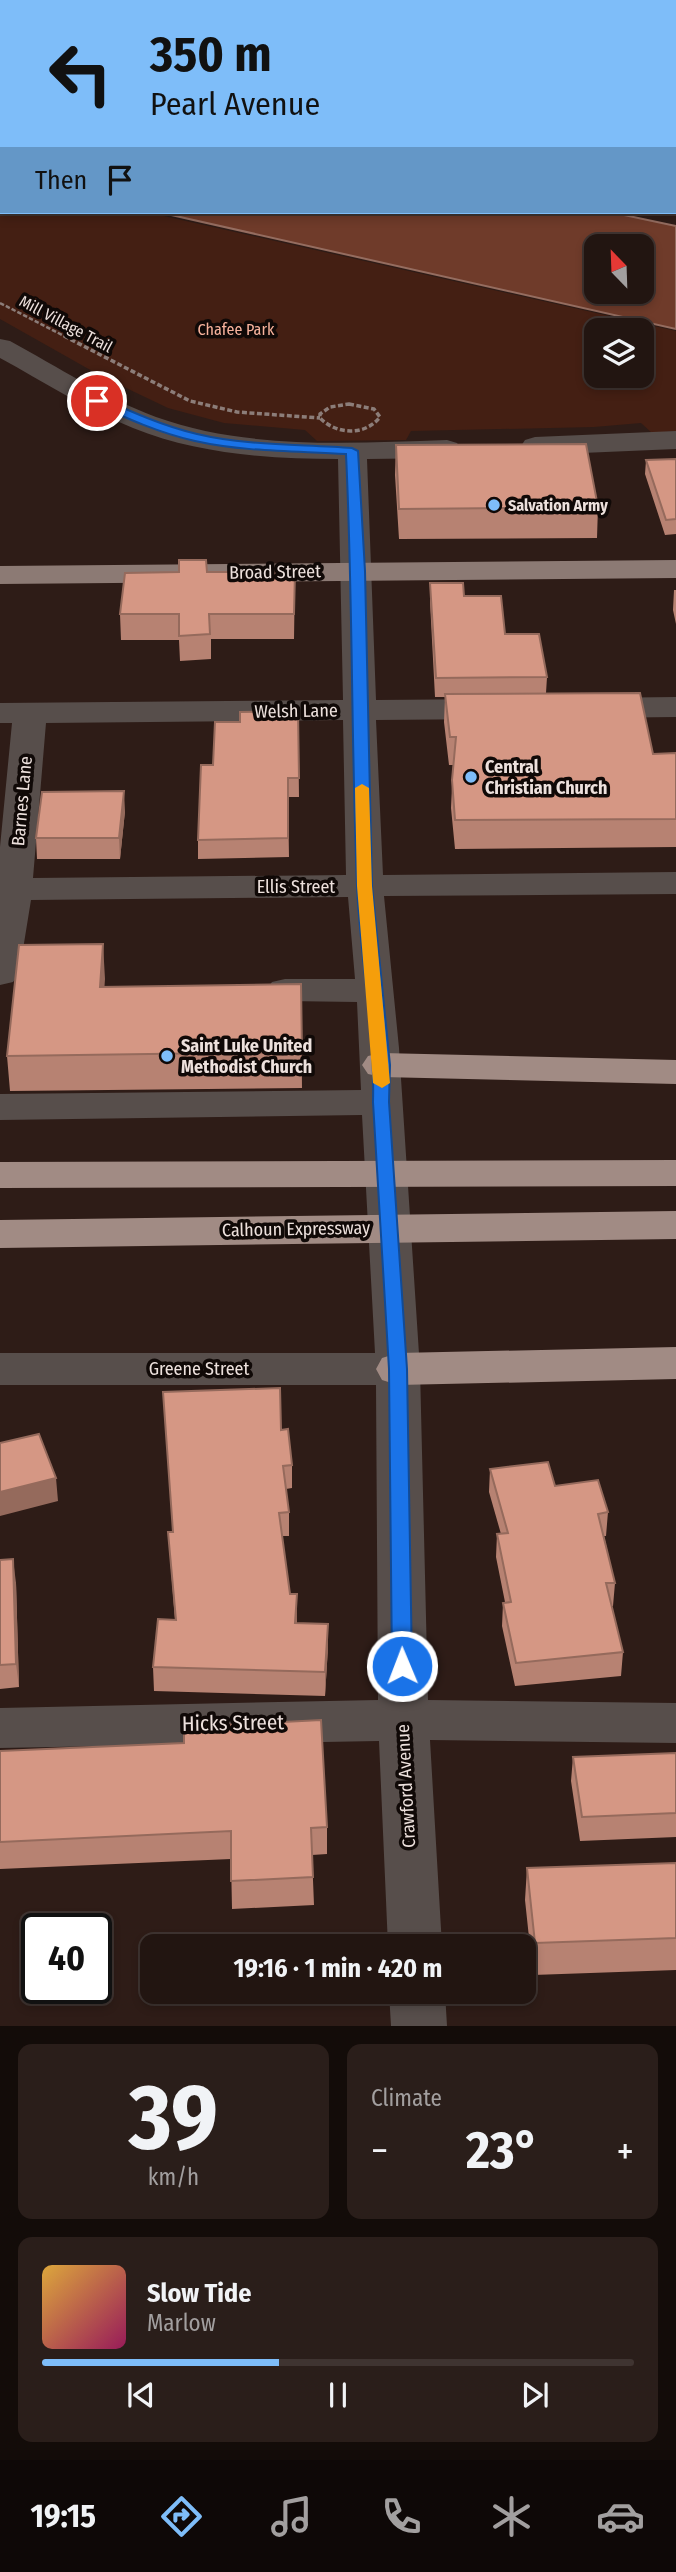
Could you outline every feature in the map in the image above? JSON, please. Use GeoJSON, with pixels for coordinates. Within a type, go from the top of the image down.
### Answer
{"type":"FeatureCollection","features":[{"type":"Feature","properties":{"kind":"highway"},"geometry":{"type":"LineString","coordinates":[[382,1084],[676,1072]]}},
{"type":"Feature","properties":{"kind":"highway"},"geometry":{"type":"LineString","coordinates":[[0,1175],[676,1173]]}},
{"type":"Feature","properties":{"kind":"highway","name":"Calhoun Expressway"},"geometry":{"type":"LineString","coordinates":[[0,1234],[676,1225]]}},
{"type":"Feature","properties":{"kind":"highway"},"geometry":{"type":"LineString","coordinates":[[398,1369],[676,1363]]}},
{"type":"Feature","properties":{"kind":"main road","name":"Broad Street"},"geometry":{"type":"LineString","coordinates":[[0,575],[676,569]]}},
{"type":"Feature","properties":{"kind":"street"},"geometry":{"type":"LineString","coordinates":[[0,347],[97,401],[148,423],[197,438],[254,445],[356,440],[472,448]]}},
{"type":"Feature","properties":{"kind":"street","name":"Crawford Avenue"},"geometry":{"type":"LineString","coordinates":[[356,440],[365,886],[382,1084],[398,1369],[403,1720],[414,1934]]}},
{"type":"Feature","properties":{"kind":"street"},"geometry":{"type":"LineString","coordinates":[[514,447],[676,440]]}},
{"type":"Feature","properties":{"kind":"street"},"geometry":{"type":"LineString","coordinates":[[566,708],[676,707]]}},
{"type":"Feature","properties":{"kind":"street","name":"Welsh Lane"},"geometry":{"type":"LineString","coordinates":[[15,713],[525,709]]}},
{"type":"Feature","properties":{"kind":"street","name":"Barnes Lane"},"geometry":{"type":"LineString","coordinates":[[0,974],[7,889],[15,713]]}},
{"type":"Feature","properties":{"kind":"street","name":"Ellis Street"},"geometry":{"type":"LineString","coordinates":[[7,889],[676,883]]}},
{"type":"Feature","properties":{"kind":"street"},"geometry":{"type":"LineString","coordinates":[[285,990],[374,991]]}},
{"type":"Feature","properties":{"kind":"street"},"geometry":{"type":"LineString","coordinates":[[0,1107],[382,1084]]}},
{"type":"Feature","properties":{"kind":"street","name":"Greene Street"},"geometry":{"type":"LineString","coordinates":[[0,1369],[398,1369]]}},
{"type":"Feature","properties":{"kind":"street","name":"Hicks Street"},"geometry":{"type":"LineString","coordinates":[[0,1728],[403,1720],[676,1723]]}},
{"type":"Feature","properties":{"kind":"street"},"geometry":{"type":"LineString","coordinates":[[418,2004],[419,2026]]}},
{"type":"Feature","properties":{"kind":"path","name":"Mill Village Trail"},"geometry":{"type":"LineString","coordinates":[[0,303],[190,401],[237,412],[320,418],[324,410],[339,405],[358,404],[374,409],[380,417],[378,422],[356,440]]}},
{"type":"Feature","properties":{"kind":"green space","name":"Chafee Park"},"geometry":{"type":"Polygon","coordinates":[[[0,214],[155,214],[618,318],[584,318],[584,388],[654,388],[654,326],[676,331],[676,431],[652,433],[641,423],[594,427],[411,431],[406,440],[317,441],[305,430],[224,423],[168,408],[101,376],[0,319],[0,214]]]}},
{"type":"Feature","properties":{"kind":"shaded area"},"geometry":{"type":"Polygon","coordinates":[[[167,214],[619,214],[676,226],[676,329],[654,324],[654,318],[627,318],[167,214]]]}},
{"type":"Feature","properties":{"kind":"building"},"geometry":{"type":"Polygon","coordinates":[[[586,444],[598,507],[399,509],[396,445],[586,444]]]}},
{"type":"Feature","properties":{"kind":"building"},"geometry":{"type":"Polygon","coordinates":[[[676,459],[676,519],[666,520],[646,460],[676,459]]]}},
{"type":"Feature","properties":{"kind":"building"},"geometry":{"type":"Polygon","coordinates":[[[179,560],[206,560],[207,572],[295,572],[294,614],[209,614],[210,634],[179,636],[179,614],[120,614],[125,573],[179,572],[179,560]]]}},
{"type":"Feature","properties":{"kind":"building"},"geometry":{"type":"Polygon","coordinates":[[[430,583],[463,583],[464,596],[501,596],[505,634],[539,634],[547,677],[436,678],[430,583]]]}},
{"type":"Feature","properties":{"kind":"building"},"geometry":{"type":"Polygon","coordinates":[[[640,693],[653,754],[676,753],[676,819],[455,820],[452,780],[456,737],[450,737],[445,694],[640,693]]]}},
{"type":"Feature","properties":{"kind":"building"},"geometry":{"type":"Polygon","coordinates":[[[298,711],[299,778],[288,778],[288,838],[198,840],[201,765],[213,765],[215,722],[240,722],[240,712],[298,711]]]}},
{"type":"Feature","properties":{"kind":"building"},"geometry":{"type":"Polygon","coordinates":[[[124,791],[119,838],[36,838],[42,792],[124,791]]]}},
{"type":"Feature","properties":{"kind":"building"},"geometry":{"type":"Polygon","coordinates":[[[103,944],[100,987],[301,984],[302,1052],[7,1056],[19,945],[103,944]]]}},
{"type":"Feature","properties":{"kind":"building"},"geometry":{"type":"Polygon","coordinates":[[[280,1388],[281,1430],[288,1429],[292,1465],[283,1466],[289,1512],[279,1513],[290,1594],[297,1594],[295,1623],[328,1624],[325,1672],[153,1667],[158,1619],[176,1620],[168,1532],[173,1532],[163,1392],[280,1388]]]}},
{"type":"Feature","properties":{"kind":"building"},"geometry":{"type":"Polygon","coordinates":[[[39,1434],[56,1478],[0,1492],[0,1443],[39,1434]]]}},
{"type":"Feature","properties":{"kind":"building"},"geometry":{"type":"Polygon","coordinates":[[[548,1462],[555,1486],[598,1480],[608,1512],[598,1514],[615,1583],[606,1583],[623,1652],[516,1663],[503,1603],[511,1602],[497,1534],[508,1533],[490,1469],[548,1462]]]}},
{"type":"Feature","properties":{"kind":"building"},"geometry":{"type":"Polygon","coordinates":[[[13,1559],[16,1664],[0,1665],[0,1560],[13,1559]]]}},
{"type":"Feature","properties":{"kind":"building"},"geometry":{"type":"Polygon","coordinates":[[[321,1720],[327,1827],[311,1828],[313,1877],[231,1881],[231,1831],[0,1842],[0,1751],[184,1743],[184,1727],[321,1720]]]}},
{"type":"Feature","properties":{"kind":"building"},"geometry":{"type":"Polygon","coordinates":[[[676,1753],[676,1813],[582,1817],[573,1757],[676,1753]]]}},
{"type":"Feature","properties":{"kind":"building"},"geometry":{"type":"Polygon","coordinates":[[[676,1863],[676,1938],[536,1943],[527,1868],[676,1863]]]}},
{"type":"Feature","properties":{"kind":"slow traffic"},"geometry":{"type":"LineString","coordinates":[[362,788],[365,886],[382,1083]]}},
{"type":"Feature","properties":{"kind":"place","name":"Salvation Army"},"geometry":{"type":"Point","coordinates":[494,505]}},
{"type":"Feature","properties":{"kind":"place","name":"Central Christian Church"},"geometry":{"type":"Point","coordinates":[471,777]}},
{"type":"Feature","properties":{"kind":"place","name":"Saint Luke United Methodist Church"},"geometry":{"type":"Point","coordinates":[167,1056]}},
{"type":"Feature","properties":{"kind":"route"},"geometry":{"type":"LineString","coordinates":[[97,401],[148,423],[197,438],[254,445],[352,451],[358,571],[365,886],[382,1065],[381,1102],[398,1369],[402,1666]]}}]}
